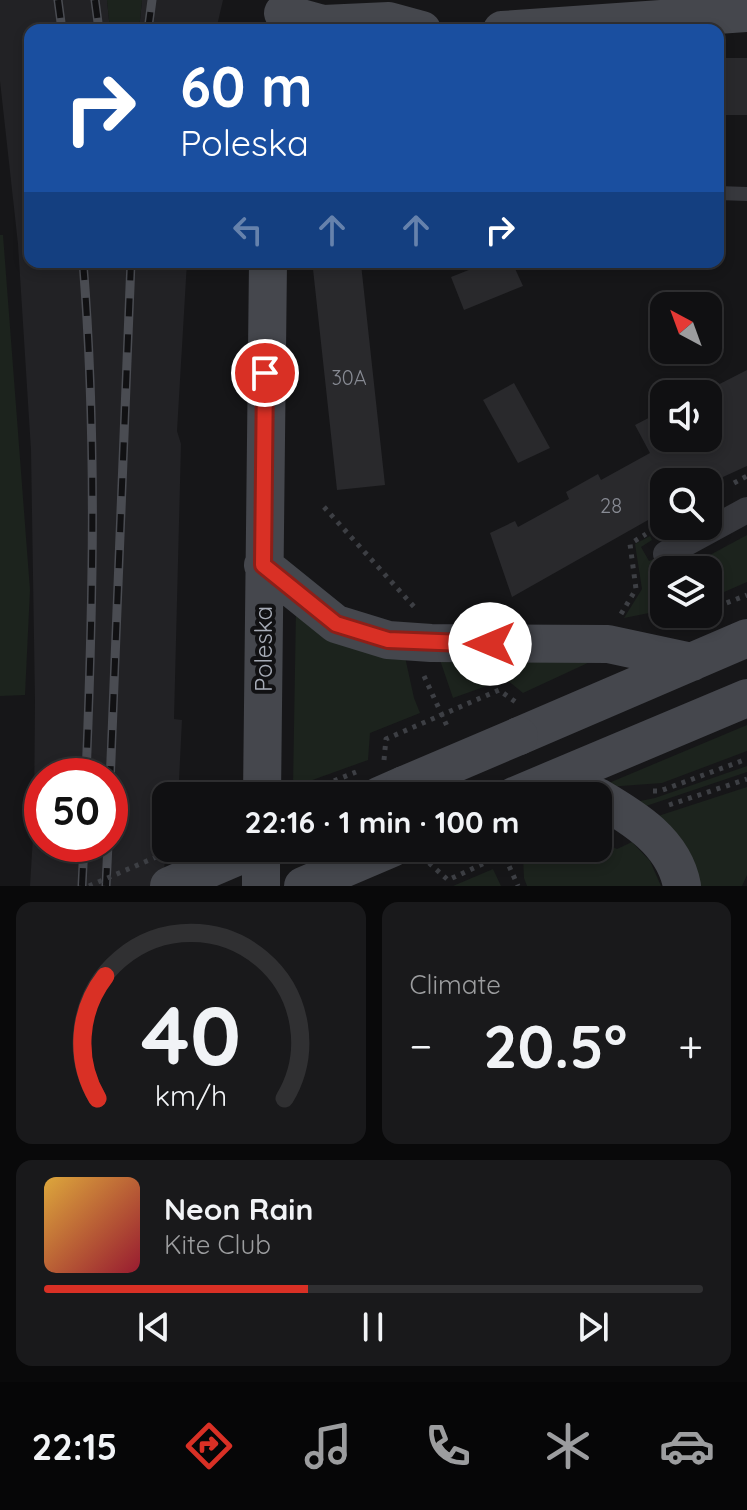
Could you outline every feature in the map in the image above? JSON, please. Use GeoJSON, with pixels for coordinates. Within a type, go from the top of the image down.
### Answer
{"type":"FeatureCollection","features":[{"type":"Feature","properties":{"kind":"main road"},"geometry":{"type":"LineString","coordinates":[[588,24],[747,13]]}},
{"type":"Feature","properties":{"kind":"main road"},"geometry":{"type":"LineString","coordinates":[[284,14],[327,21],[389,21],[400,24]]}},
{"type":"Feature","properties":{"kind":"main road","name":"Poleska"},"geometry":{"type":"LineString","coordinates":[[262,782],[268,268]]}},
{"type":"Feature","properties":{"kind":"main road"},"geometry":{"type":"LineString","coordinates":[[263,565],[336,624],[388,640],[608,644],[692,662]]}},
{"type":"Feature","properties":{"kind":"main road"},"geometry":{"type":"LineString","coordinates":[[389,781],[520,721],[692,662],[747,638]]}},
{"type":"Feature","properties":{"kind":"main road"},"geometry":{"type":"LineString","coordinates":[[548,782],[747,698]]}},
{"type":"Feature","properties":{"kind":"main road"},"geometry":{"type":"LineString","coordinates":[[612,805],[638,821],[663,845],[682,886]]}},
{"type":"Feature","properties":{"kind":"main road"},"geometry":{"type":"LineString","coordinates":[[169,886],[226,862]]}},
{"type":"Feature","properties":{"kind":"main road"},"geometry":{"type":"LineString","coordinates":[[260,862],[261,886]]}},
{"type":"Feature","properties":{"kind":"main road"},"geometry":{"type":"LineString","coordinates":[[310,883],[359,862]]}},
{"type":"Feature","properties":{"kind":"street"},"geometry":{"type":"LineString","coordinates":[[666,554],[747,510]]}},
{"type":"Feature","properties":{"kind":"lane"},"geometry":{"type":"LineString","coordinates":[[724,193],[747,194]]}},
{"type":"Feature","properties":{"kind":"path"},"geometry":{"type":"LineString","coordinates":[[324,507],[423,617],[419,642],[421,669],[447,726]]}},
{"type":"Feature","properties":{"kind":"path"},"geometry":{"type":"LineString","coordinates":[[620,615],[636,589]]}},
{"type":"Feature","properties":{"kind":"path"},"geometry":{"type":"LineString","coordinates":[[722,605],[747,595]]}},
{"type":"Feature","properties":{"kind":"path"},"geometry":{"type":"LineString","coordinates":[[389,781],[386,739],[499,690],[520,721]]}},
{"type":"Feature","properties":{"kind":"path"},"geometry":{"type":"LineString","coordinates":[[612,796],[625,791],[660,791],[747,759]]}},
{"type":"Feature","properties":{"kind":"path"},"geometry":{"type":"LineString","coordinates":[[89,886],[152,859]]}},
{"type":"Feature","properties":{"kind":"path"},"geometry":{"type":"LineString","coordinates":[[429,863],[448,880],[482,862]]}},
{"type":"Feature","properties":{"kind":"path"},"geometry":{"type":"LineString","coordinates":[[508,862],[518,886]]}},
{"type":"Feature","properties":{"kind":"shaded area"},"geometry":{"type":"Polygon","coordinates":[[[0,0],[107,0],[109,24],[24,24],[24,268],[187,268],[177,431],[181,444],[174,719],[182,720],[179,780],[152,782],[152,862],[165,862],[164,886],[30,886],[31,862],[128,862],[128,758],[35,758],[31,450],[18,244],[0,81],[0,0]]]}},
{"type":"Feature","properties":{"kind":"shaded area"},"geometry":{"type":"Polygon","coordinates":[[[107,0],[142,0],[140,24],[109,24],[107,0]]]}},
{"type":"Feature","properties":{"kind":"shaded area"},"geometry":{"type":"Polygon","coordinates":[[[142,0],[223,0],[217,24],[140,24],[142,0]]]}},
{"type":"Feature","properties":{"kind":"shaded area"},"geometry":{"type":"Polygon","coordinates":[[[0,235],[3,235],[30,590],[25,695],[0,696],[0,235]]]}},
{"type":"Feature","properties":{"kind":"shaded area"},"geometry":{"type":"Polygon","coordinates":[[[747,535],[747,582],[722,593],[722,556],[708,556],[747,535]]]}},
{"type":"Feature","properties":{"kind":"shaded area"},"geometry":{"type":"Polygon","coordinates":[[[650,536],[652,540],[641,547],[650,561],[650,613],[624,618],[642,589],[635,544],[650,536]]]}},
{"type":"Feature","properties":{"kind":"shaded area"},"geometry":{"type":"Polygon","coordinates":[[[296,609],[405,657],[420,713],[370,733],[368,760],[307,782],[293,782],[296,609]]]}},
{"type":"Feature","properties":{"kind":"shaded area"},"geometry":{"type":"Polygon","coordinates":[[[439,657],[592,661],[523,693],[506,679],[453,698],[439,657]]]}},
{"type":"Feature","properties":{"kind":"shaded area"},"geometry":{"type":"Polygon","coordinates":[[[747,725],[747,751],[662,783],[612,787],[611,782],[747,725]]]}},
{"type":"Feature","properties":{"kind":"shaded area"},"geometry":{"type":"Polygon","coordinates":[[[747,766],[747,772],[643,807],[635,802],[655,798],[747,766]]]}},
{"type":"Feature","properties":{"kind":"shaded area"},"geometry":{"type":"Polygon","coordinates":[[[747,787],[747,875],[742,886],[696,886],[655,817],[747,787]]]}},
{"type":"Feature","properties":{"kind":"shaded area"},"geometry":{"type":"Polygon","coordinates":[[[632,842],[650,861],[661,886],[527,886],[523,862],[612,862],[612,847],[617,849],[632,842]]]}},
{"type":"Feature","properties":{"kind":"shaded area"},"geometry":{"type":"Polygon","coordinates":[[[493,869],[501,886],[453,886],[493,869]]]}},
{"type":"Feature","properties":{"kind":"building"},"geometry":{"type":"Polygon","coordinates":[[[724,58],[747,58],[747,115],[724,115],[724,58]]]}},
{"type":"Feature","properties":{"kind":"building"},"geometry":{"type":"Polygon","coordinates":[[[361,268],[385,485],[337,490],[313,269],[361,268]]]}},
{"type":"Feature","properties":{"kind":"building"},"geometry":{"type":"Polygon","coordinates":[[[474,268],[515,268],[523,286],[464,310],[451,277],[474,268]]]}},
{"type":"Feature","properties":{"kind":"building"},"geometry":{"type":"Polygon","coordinates":[[[747,370],[747,466],[722,477],[722,468],[650,468],[650,519],[512,597],[490,533],[515,521],[518,527],[569,499],[566,492],[598,474],[601,480],[650,453],[635,425],[650,417],[650,452],[722,452],[722,383],[747,370]]]}},
{"type":"Feature","properties":{"kind":"building"},"geometry":{"type":"Polygon","coordinates":[[[514,383],[550,448],[518,463],[483,400],[514,383]]]}},
{"type":"Feature","properties":{"kind":"railway"},"geometry":{"type":"LineString","coordinates":[[58,0],[61,24]]}},
{"type":"Feature","properties":{"kind":"railway"},"geometry":{"type":"LineString","coordinates":[[95,0],[98,24]]}},
{"type":"Feature","properties":{"kind":"railway"},"geometry":{"type":"LineString","coordinates":[[149,24],[152,0]]}},
{"type":"Feature","properties":{"kind":"railway"},"geometry":{"type":"LineString","coordinates":[[83,268],[90,390],[92,519],[87,758]]}},
{"type":"Feature","properties":{"kind":"railway"},"geometry":{"type":"LineString","coordinates":[[111,758],[131,268]]}},
{"type":"Feature","properties":{"kind":"railway"},"geometry":{"type":"LineString","coordinates":[[82,886],[83,862]]}},
{"type":"Feature","properties":{"kind":"railway"},"geometry":{"type":"LineString","coordinates":[[106,886],[107,862]]}},
{"type":"Feature","properties":{"kind":"route"},"geometry":{"type":"LineString","coordinates":[[265,373],[263,565],[336,624],[388,640],[490,644]]}}]}
